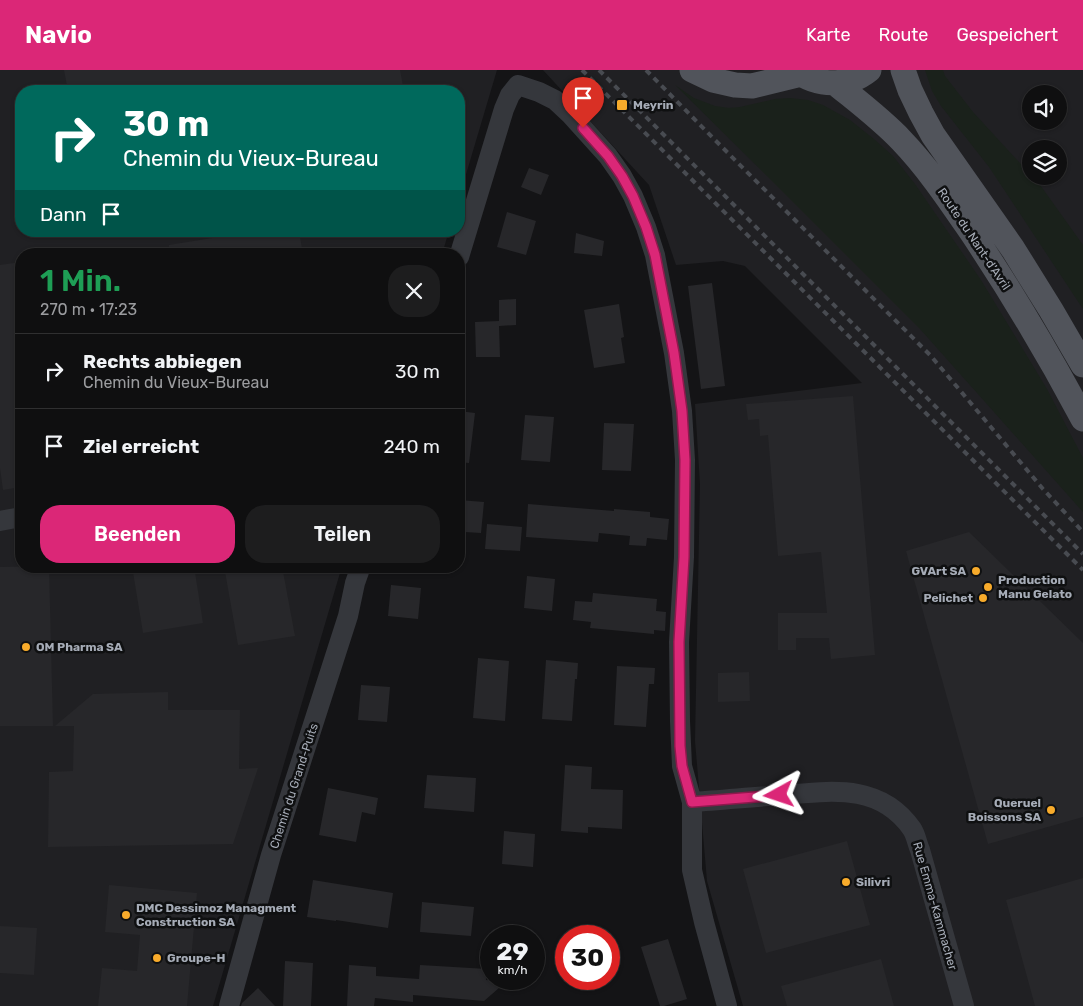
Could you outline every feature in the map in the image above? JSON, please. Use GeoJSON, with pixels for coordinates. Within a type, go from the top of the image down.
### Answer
{"type":"FeatureCollection","features":[{"type":"Feature","properties":{"kind":"main road"},"geometry":{"type":"LineString","coordinates":[[692,70],[705,77],[732,76],[735,85],[752,86],[798,72],[817,81],[835,83],[859,77],[869,70]]}},
{"type":"Feature","properties":{"kind":"main road","name":"Route du Nant-d'Avril"},"geometry":{"type":"LineString","coordinates":[[903,70],[921,114],[933,135],[1013,249],[1083,364]]}},
{"type":"Feature","properties":{"kind":"main road","name":"Route du Nant-d'Avril"},"geometry":{"type":"LineString","coordinates":[[835,83],[888,126],[926,168],[996,270],[1035,333],[1083,419]]}},
{"type":"Feature","properties":{"kind":"street"},"geometry":{"type":"LineString","coordinates":[[462,248],[514,78],[555,100],[608,156],[633,196],[646,227],[655,255],[674,353],[683,421],[685,460],[684,557],[679,642],[680,721],[682,766],[692,802],[692,870],[704,922],[728,1006]]}},
{"type":"Feature","properties":{"kind":"street"},"geometry":{"type":"LineString","coordinates":[[0,521],[15,518]]}},
{"type":"Feature","properties":{"kind":"street","name":"Chemin du Grand-Puits"},"geometry":{"type":"LineString","coordinates":[[229,1006],[268,868],[348,616],[359,573]]}},
{"type":"Feature","properties":{"kind":"street","name":"Rue Emma-Kammacher"},"geometry":{"type":"LineString","coordinates":[[692,802],[836,791],[861,793],[881,801],[899,814],[913,830],[920,850],[964,1006]]}},
{"type":"Feature","properties":{"kind":"shaded area"},"geometry":{"type":"Polygon","coordinates":[[[0,70],[497,70],[465,178],[465,85],[15,85],[15,237],[447,237],[444,248],[15,248],[15,573],[340,573],[213,1006],[0,1006],[0,70]]]}},
{"type":"Feature","properties":{"kind":"shaded area"},"geometry":{"type":"Polygon","coordinates":[[[543,70],[1083,70],[1083,1006],[743,1006],[707,881],[695,741],[700,484],[695,404],[862,383],[745,266],[723,261],[676,265],[649,185],[543,70]]]}},
{"type":"Feature","properties":{"kind":"shaded area"},"geometry":{"type":"Polygon","coordinates":[[[925,70],[943,70],[945,76],[973,112],[1022,165],[1022,185],[1040,185],[1083,245],[1083,309],[989,167],[941,106],[932,91],[925,70]]]}},
{"type":"Feature","properties":{"kind":"shaded area"},"geometry":{"type":"Polygon","coordinates":[[[675,85],[694,98],[715,106],[729,108],[775,99],[808,100],[823,105],[850,120],[893,156],[915,184],[981,280],[1047,389],[1083,458],[1083,512],[920,329],[675,85]]]}},
{"type":"Feature","properties":{"kind":"building"},"geometry":{"type":"Polygon","coordinates":[[[64,70],[400,70],[403,85],[67,85],[64,70]]]}},
{"type":"Feature","properties":{"kind":"building"},"geometry":{"type":"Polygon","coordinates":[[[529,168],[549,175],[541,195],[521,187],[529,168]]]}},
{"type":"Feature","properties":{"kind":"building"},"geometry":{"type":"Polygon","coordinates":[[[507,212],[536,221],[526,255],[497,247],[507,212]]]}},
{"type":"Feature","properties":{"kind":"building"},"geometry":{"type":"Polygon","coordinates":[[[576,233],[604,241],[602,256],[574,253],[576,233]]]}},
{"type":"Feature","properties":{"kind":"building"},"geometry":{"type":"Polygon","coordinates":[[[218,237],[300,237],[302,248],[169,248],[169,245],[218,237]]]}},
{"type":"Feature","properties":{"kind":"building"},"geometry":{"type":"Polygon","coordinates":[[[15,263],[15,488],[3,490],[0,468],[0,265],[15,263]]]}},
{"type":"Feature","properties":{"kind":"building"},"geometry":{"type":"Polygon","coordinates":[[[712,283],[725,386],[701,389],[688,286],[712,283]]]}},
{"type":"Feature","properties":{"kind":"building"},"geometry":{"type":"Polygon","coordinates":[[[516,299],[516,325],[499,326],[500,357],[476,357],[475,322],[499,321],[499,300],[516,299]]]}},
{"type":"Feature","properties":{"kind":"building"},"geometry":{"type":"Polygon","coordinates":[[[619,304],[624,337],[621,338],[625,363],[594,368],[584,310],[619,304]]]}},
{"type":"Feature","properties":{"kind":"building"},"geometry":{"type":"Polygon","coordinates":[[[853,396],[875,655],[831,659],[829,638],[796,638],[796,650],[778,650],[778,613],[827,613],[821,552],[778,556],[768,435],[760,436],[759,419],[748,420],[746,404],[853,396]]]}},
{"type":"Feature","properties":{"kind":"building"},"geometry":{"type":"Polygon","coordinates":[[[465,412],[475,413],[469,463],[465,463],[465,412]]]}},
{"type":"Feature","properties":{"kind":"building"},"geometry":{"type":"Polygon","coordinates":[[[525,415],[554,417],[550,462],[521,460],[525,415]]]}},
{"type":"Feature","properties":{"kind":"building"},"geometry":{"type":"Polygon","coordinates":[[[604,423],[634,424],[631,471],[602,470],[604,423]]]}},
{"type":"Feature","properties":{"kind":"building"},"geometry":{"type":"Polygon","coordinates":[[[465,500],[484,502],[481,533],[465,532],[465,500]]]}},
{"type":"Feature","properties":{"kind":"building"},"geometry":{"type":"Polygon","coordinates":[[[528,504],[650,512],[650,517],[669,519],[667,540],[647,538],[646,546],[629,545],[630,536],[599,533],[598,542],[526,537],[528,504]]]}},
{"type":"Feature","properties":{"kind":"building"},"geometry":{"type":"Polygon","coordinates":[[[487,524],[522,527],[520,551],[485,549],[487,524]]]}},
{"type":"Feature","properties":{"kind":"building"},"geometry":{"type":"Polygon","coordinates":[[[969,532],[1083,643],[1083,817],[988,844],[906,551],[969,532]]]}},
{"type":"Feature","properties":{"kind":"building","name":"OM Pharma SA"},"geometry":{"type":"Polygon","coordinates":[[[0,567],[15,567],[15,573],[49,573],[53,726],[0,726],[0,567]]]}},
{"type":"Feature","properties":{"kind":"building"},"geometry":{"type":"Polygon","coordinates":[[[133,573],[195,573],[203,623],[143,633],[133,573]]]}},
{"type":"Feature","properties":{"kind":"building"},"geometry":{"type":"Polygon","coordinates":[[[225,573],[283,573],[295,636],[238,645],[225,573]]]}},
{"type":"Feature","properties":{"kind":"building"},"geometry":{"type":"Polygon","coordinates":[[[527,576],[555,579],[552,611],[524,608],[527,576]]]}},
{"type":"Feature","properties":{"kind":"building"},"geometry":{"type":"Polygon","coordinates":[[[391,585],[421,588],[418,619],[388,616],[391,585]]]}},
{"type":"Feature","properties":{"kind":"building"},"geometry":{"type":"Polygon","coordinates":[[[593,593],[657,599],[656,611],[666,612],[665,631],[654,630],[654,634],[590,628],[591,622],[573,620],[575,601],[592,602],[593,593]]]}},
{"type":"Feature","properties":{"kind":"building"},"geometry":{"type":"Polygon","coordinates":[[[478,658],[509,661],[505,721],[473,718],[478,658]]]}},
{"type":"Feature","properties":{"kind":"building"},"geometry":{"type":"Polygon","coordinates":[[[546,660],[578,663],[572,721],[542,719],[546,660]]]}},
{"type":"Feature","properties":{"kind":"building"},"geometry":{"type":"Polygon","coordinates":[[[617,666],[655,668],[654,684],[649,684],[646,727],[614,725],[617,666]]]}},
{"type":"Feature","properties":{"kind":"building"},"geometry":{"type":"Polygon","coordinates":[[[749,672],[750,701],[718,702],[718,673],[749,672]]]}},
{"type":"Feature","properties":{"kind":"building"},"geometry":{"type":"Polygon","coordinates":[[[361,685],[390,687],[387,722],[358,720],[361,685]]]}},
{"type":"Feature","properties":{"kind":"building"},"geometry":{"type":"Polygon","coordinates":[[[168,692],[168,710],[240,710],[239,769],[258,768],[233,844],[48,847],[49,772],[73,771],[74,726],[55,726],[93,694],[168,692]]]}},
{"type":"Feature","properties":{"kind":"building"},"geometry":{"type":"Polygon","coordinates":[[[565,765],[592,767],[591,789],[623,790],[622,829],[588,827],[588,833],[561,831],[565,765]]]}},
{"type":"Feature","properties":{"kind":"building"},"geometry":{"type":"Polygon","coordinates":[[[427,775],[476,778],[474,812],[424,808],[427,775]]]}},
{"type":"Feature","properties":{"kind":"building"},"geometry":{"type":"Polygon","coordinates":[[[328,788],[378,798],[375,815],[362,812],[356,842],[319,835],[328,788]]]}},
{"type":"Feature","properties":{"kind":"building"},"geometry":{"type":"Polygon","coordinates":[[[504,831],[535,834],[533,867],[502,864],[504,831]]]}},
{"type":"Feature","properties":{"kind":"building"},"geometry":{"type":"Polygon","coordinates":[[[847,841],[870,925],[766,953],[743,869],[847,841]]]}},
{"type":"Feature","properties":{"kind":"building"},"geometry":{"type":"Polygon","coordinates":[[[1083,878],[1083,1006],[1035,1006],[1006,900],[1083,878]]]}},
{"type":"Feature","properties":{"kind":"building"},"geometry":{"type":"Polygon","coordinates":[[[313,880],[393,893],[388,928],[307,917],[313,880]]]}},
{"type":"Feature","properties":{"kind":"building"},"geometry":{"type":"Polygon","coordinates":[[[109,885],[197,893],[187,1006],[98,1006],[102,968],[137,971],[140,935],[105,932],[109,885]]]}},
{"type":"Feature","properties":{"kind":"building"},"geometry":{"type":"Polygon","coordinates":[[[422,902],[474,907],[471,936],[420,932],[422,902]]]}},
{"type":"Feature","properties":{"kind":"building"},"geometry":{"type":"Polygon","coordinates":[[[0,926],[37,928],[34,975],[0,973],[0,926]]]}},
{"type":"Feature","properties":{"kind":"building"},"geometry":{"type":"Polygon","coordinates":[[[668,939],[687,999],[660,1006],[641,947],[668,939]]]}},
{"type":"Feature","properties":{"kind":"building"},"geometry":{"type":"Polygon","coordinates":[[[881,959],[894,1006],[787,1006],[781,986],[881,959]]]}},
{"type":"Feature","properties":{"kind":"building"},"geometry":{"type":"Polygon","coordinates":[[[285,961],[313,963],[311,1006],[283,1006],[285,961]]]}},
{"type":"Feature","properties":{"kind":"building"},"geometry":{"type":"Polygon","coordinates":[[[349,965],[376,967],[376,976],[419,979],[420,965],[480,969],[480,990],[497,990],[484,1001],[413,995],[413,1002],[375,998],[374,1006],[347,1006],[349,965]]]}},
{"type":"Feature","properties":{"kind":"building"},"geometry":{"type":"Polygon","coordinates":[[[258,988],[275,1006],[241,1006],[242,1003],[258,988]]]}},
{"type":"Feature","properties":{"kind":"railway"},"geometry":{"type":"LineString","coordinates":[[582,70],[1083,570]]}},
{"type":"Feature","properties":{"kind":"railway"},"geometry":{"type":"LineString","coordinates":[[599,70],[1083,554]]}},
{"type":"Feature","properties":{"kind":"railway"},"geometry":{"type":"LineString","coordinates":[[646,70],[930,355],[1043,489],[1083,532]]}},
{"type":"Feature","properties":{"kind":"place","name":"Meyrin"},"geometry":{"type":"Point","coordinates":[622,105]}},
{"type":"Feature","properties":{"kind":"place","name":"GVArt SA"},"geometry":{"type":"Point","coordinates":[976,571]}},
{"type":"Feature","properties":{"kind":"place","name":"Production Manu Gelato"},"geometry":{"type":"Point","coordinates":[988,587]}},
{"type":"Feature","properties":{"kind":"place","name":"Pelichet"},"geometry":{"type":"Point","coordinates":[983,598]}},
{"type":"Feature","properties":{"kind":"place","name":"OM Pharma SA"},"geometry":{"type":"Point","coordinates":[26,647]}},
{"type":"Feature","properties":{"kind":"place","name":"Queruel Boissons SA"},"geometry":{"type":"Point","coordinates":[1051,810]}},
{"type":"Feature","properties":{"kind":"place","name":"Silivri"},"geometry":{"type":"Point","coordinates":[846,882]}},
{"type":"Feature","properties":{"kind":"place","name":"DMC Dessimoz Managment Construction SA"},"geometry":{"type":"Point","coordinates":[126,915]}},
{"type":"Feature","properties":{"kind":"place","name":"Groupe-H"},"geometry":{"type":"Point","coordinates":[157,958]}},
{"type":"Feature","properties":{"kind":"route"},"geometry":{"type":"LineString","coordinates":[[583,128],[608,156],[622,176],[646,227],[655,255],[674,353],[682,411],[685,460],[684,557],[679,642],[680,746],[686,782],[692,802],[779,795]]}}]}
